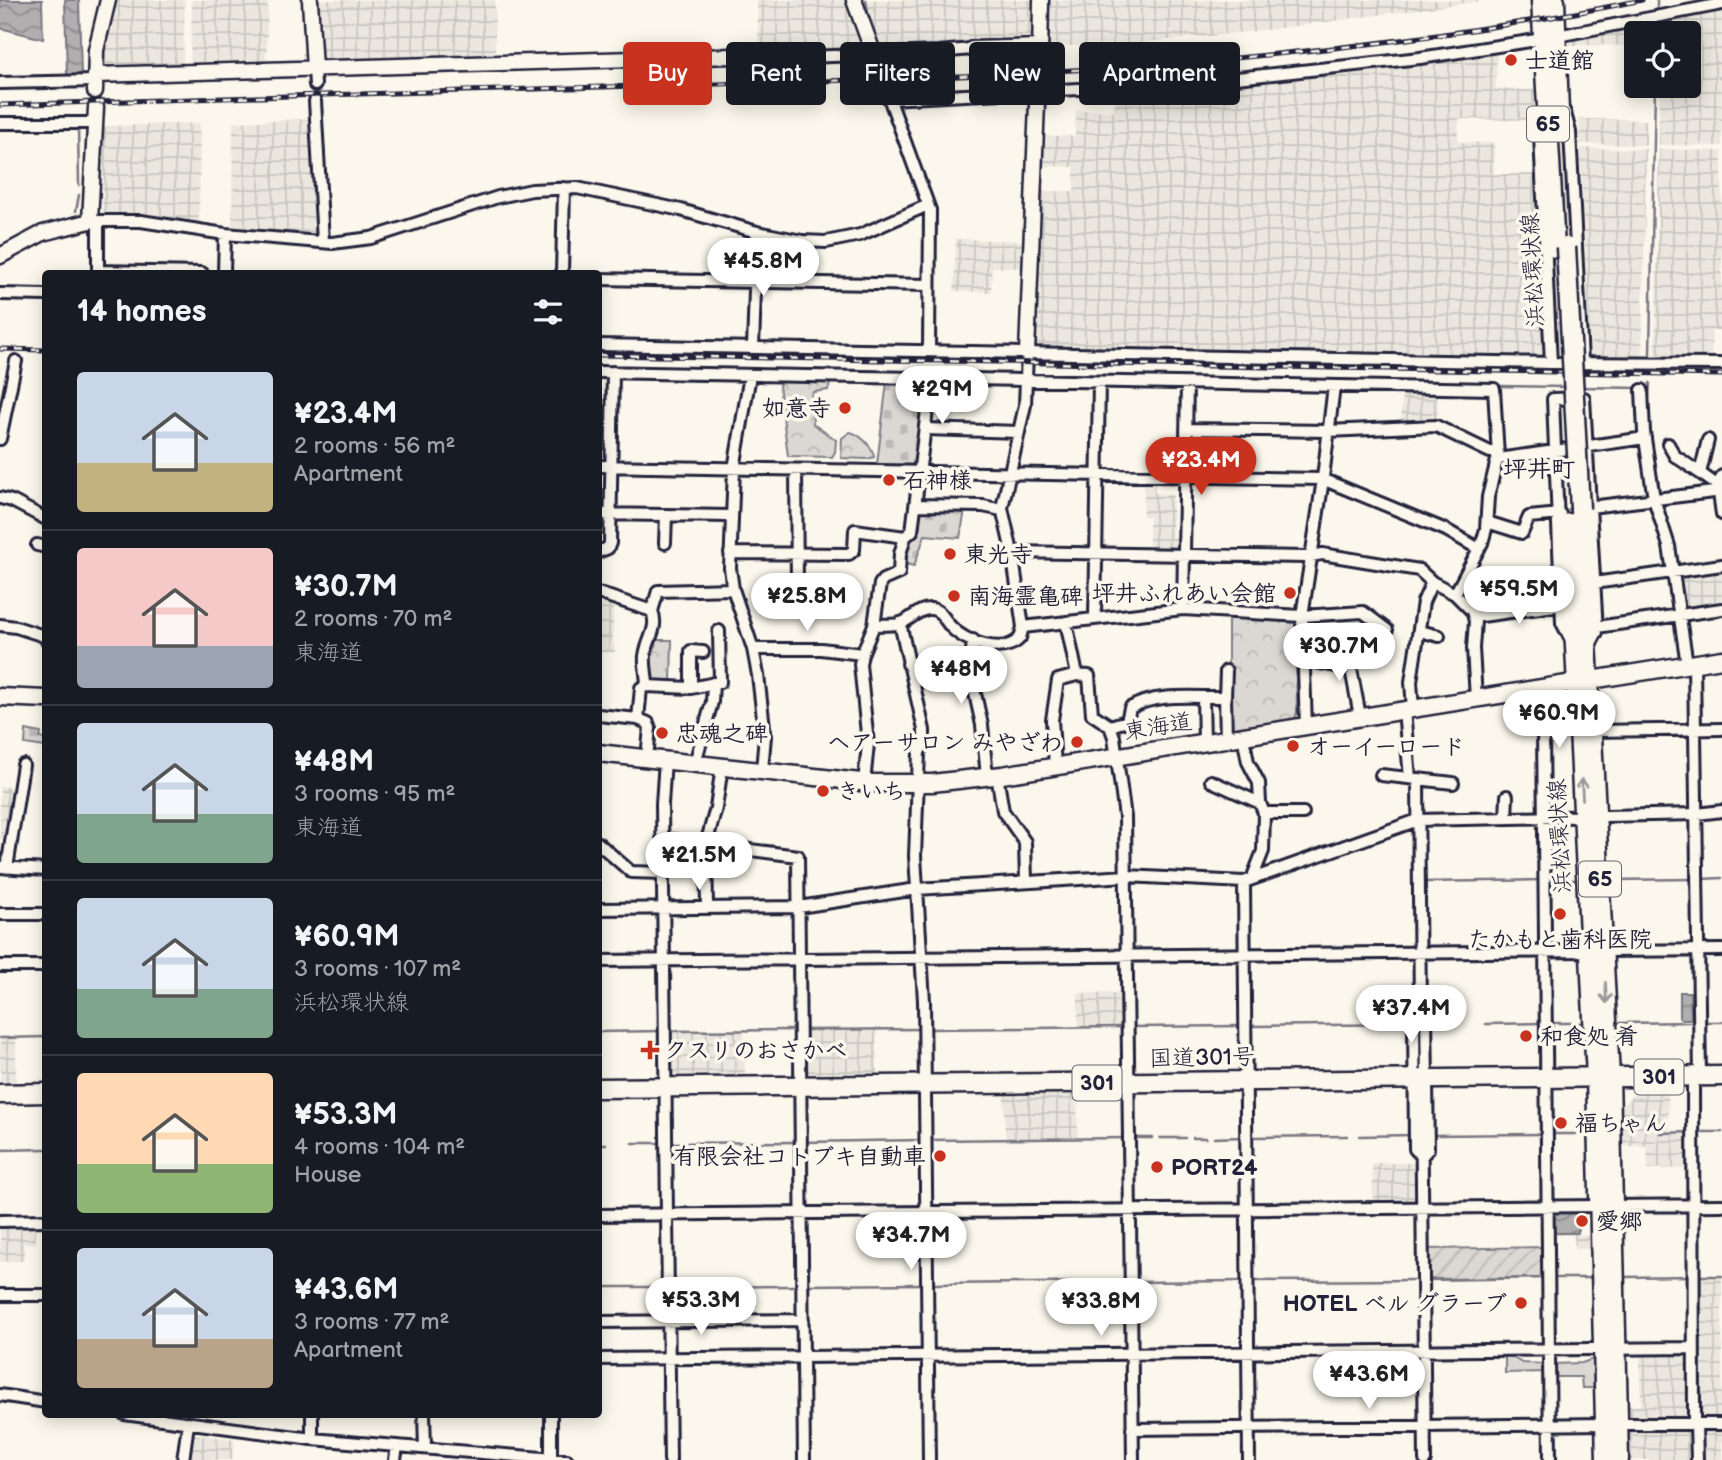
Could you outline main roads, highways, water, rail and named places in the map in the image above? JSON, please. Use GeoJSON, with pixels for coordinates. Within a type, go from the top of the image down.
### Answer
{"type":"FeatureCollection","features":[{"type":"Feature","properties":{"kind":"main road","name":"浜松環状線"},"geometry":{"type":"LineString","coordinates":[[1541,0],[1550,38]]}},
{"type":"Feature","properties":{"kind":"main road","name":"浜松環状線"},"geometry":{"type":"LineString","coordinates":[[1555,0],[1550,38],[1553,108],[1603,1077],[1612,1424],[1619,1460]]}},
{"type":"Feature","properties":{"kind":"main road","name":"東海道"},"geometry":{"type":"LineString","coordinates":[[602,753],[864,783],[918,783],[992,776],[1722,659]]}},
{"type":"Feature","properties":{"kind":"main road"},"geometry":{"type":"LineString","coordinates":[[0,697],[42,699]]}},
{"type":"Feature","properties":{"kind":"main road","name":"国道301号"},"geometry":{"type":"LineString","coordinates":[[602,1088],[1722,1076]]}},
{"type":"Feature","properties":{"kind":"main road"},"geometry":{"type":"LineString","coordinates":[[0,1094],[42,1093]]}},
{"type":"Feature","properties":{"kind":"main road","name":"浜松環状線"},"geometry":{"type":"LineString","coordinates":[[1606,1460],[1612,1424]]}},
{"type":"Feature","properties":{"kind":"water"},"geometry":{"type":"Polygon","coordinates":[[[0,0],[42,0],[43,39],[0,28],[0,0]]]}},
{"type":"Feature","properties":{"kind":"water"},"geometry":{"type":"Polygon","coordinates":[[[65,0],[79,0],[81,76],[67,76],[65,0]]]}},
{"type":"Feature","properties":{"kind":"water"},"geometry":{"type":"Polygon","coordinates":[[[1680,992],[1690,992],[1691,1019],[1680,1019],[1680,992]]]}},
{"type":"Feature","properties":{"kind":"water"},"geometry":{"type":"Polygon","coordinates":[[[1553,1210],[1578,1210],[1578,1233],[1554,1233],[1553,1210]]]}},
{"type":"Feature","properties":{"kind":"waterway"},"geometry":{"type":"LineString","coordinates":[[866,0],[870,24]]}},
{"type":"Feature","properties":{"kind":"waterway"},"geometry":{"type":"LineString","coordinates":[[1657,0],[1657,12]]}},
{"type":"Feature","properties":{"kind":"waterway"},"geometry":{"type":"LineString","coordinates":[[1650,354],[1655,98]]}},
{"type":"Feature","properties":{"kind":"waterway"},"geometry":{"type":"LineString","coordinates":[[897,105],[907,132]]}},
{"type":"Feature","properties":{"kind":"waterway"},"geometry":{"type":"LineString","coordinates":[[78,127],[79,185]]}},
{"type":"Feature","properties":{"kind":"waterway"},"geometry":{"type":"LineString","coordinates":[[76,211],[79,195]]}},
{"type":"Feature","properties":{"kind":"waterway"},"geometry":{"type":"LineString","coordinates":[[925,212],[925,227]]}},
{"type":"Feature","properties":{"kind":"waterway"},"geometry":{"type":"LineString","coordinates":[[895,225],[921,213]]}},
{"type":"Feature","properties":{"kind":"waterway"},"geometry":{"type":"LineString","coordinates":[[101,228],[119,226]]}},
{"type":"Feature","properties":{"kind":"waterway"},"geometry":{"type":"LineString","coordinates":[[80,231],[94,229]]}},
{"type":"Feature","properties":{"kind":"waterway"},"geometry":{"type":"LineString","coordinates":[[0,265],[12,257]]}},
{"type":"Feature","properties":{"kind":"waterway"},"geometry":{"type":"LineString","coordinates":[[1648,409],[1650,383]]}},
{"type":"Feature","properties":{"kind":"waterway"},"geometry":{"type":"LineString","coordinates":[[1496,386],[1566,387]]}},
{"type":"Feature","properties":{"kind":"waterway"},"geometry":{"type":"LineString","coordinates":[[1579,387],[1639,388]]}},
{"type":"Feature","properties":{"kind":"waterway"},"geometry":{"type":"LineString","coordinates":[[1669,528],[1673,542]]}},
{"type":"Feature","properties":{"kind":"waterway"},"geometry":{"type":"LineString","coordinates":[[1701,879],[1722,878]]}},
{"type":"Feature","properties":{"kind":"waterway"},"geometry":{"type":"LineString","coordinates":[[1610,880],[1695,879]]}},
{"type":"Feature","properties":{"kind":"waterway"},"geometry":{"type":"LineString","coordinates":[[1423,882],[1542,880]]}},
{"type":"Feature","properties":{"kind":"waterway"},"geometry":{"type":"LineString","coordinates":[[1547,880],[1576,880]]}},
{"type":"Feature","properties":{"kind":"waterway"},"geometry":{"type":"LineString","coordinates":[[1618,1023],[1695,1022]]}},
{"type":"Feature","properties":{"kind":"waterway"},"geometry":{"type":"LineString","coordinates":[[1702,1022],[1722,1022]]}},
{"type":"Feature","properties":{"kind":"waterway"},"geometry":{"type":"LineString","coordinates":[[1486,1024],[1542,1023]]}},
{"type":"Feature","properties":{"kind":"waterway"},"geometry":{"type":"LineString","coordinates":[[1549,1023],[1583,1023]]}},
{"type":"Feature","properties":{"kind":"waterway"},"geometry":{"type":"LineString","coordinates":[[1250,1026],[1411,1024]]}},
{"type":"Feature","properties":{"kind":"waterway"},"geometry":{"type":"LineString","coordinates":[[1132,1027],[1242,1026]]}},
{"type":"Feature","properties":{"kind":"waterway"},"geometry":{"type":"LineString","coordinates":[[929,1029],[1125,1027]]}},
{"type":"Feature","properties":{"kind":"waterway"},"geometry":{"type":"LineString","coordinates":[[804,1030],[920,1029]]}},
{"type":"Feature","properties":{"kind":"waterway"},"geometry":{"type":"LineString","coordinates":[[670,1031],[797,1030]]}},
{"type":"Feature","properties":{"kind":"waterway"},"geometry":{"type":"LineString","coordinates":[[602,1032],[662,1031]]}},
{"type":"Feature","properties":{"kind":"waterway"},"geometry":{"type":"LineString","coordinates":[[0,1038],[42,1037]]}},
{"type":"Feature","properties":{"kind":"waterway"},"geometry":{"type":"LineString","coordinates":[[1660,1133],[1690,1132]]}},
{"type":"Feature","properties":{"kind":"waterway"},"geometry":{"type":"LineString","coordinates":[[1697,1132],[1722,1132]]}},
{"type":"Feature","properties":{"kind":"waterway"},"geometry":{"type":"LineString","coordinates":[[1432,1135],[1543,1134]]}},
{"type":"Feature","properties":{"kind":"waterway"},"geometry":{"type":"LineString","coordinates":[[1551,1134],[1576,1134]]}},
{"type":"Feature","properties":{"kind":"waterway"},"geometry":{"type":"LineString","coordinates":[[1360,1136],[1413,1135]]}},
{"type":"Feature","properties":{"kind":"waterway"},"geometry":{"type":"LineString","coordinates":[[1249,1137],[1347,1136]]}},
{"type":"Feature","properties":{"kind":"waterway"},"geometry":{"type":"LineString","coordinates":[[1214,1138],[1243,1137]]}},
{"type":"Feature","properties":{"kind":"waterway"},"geometry":{"type":"LineString","coordinates":[[930,1140],[1126,1138]]}},
{"type":"Feature","properties":{"kind":"waterway"},"geometry":{"type":"LineString","coordinates":[[1134,1138],[1152,1138]]}},
{"type":"Feature","properties":{"kind":"waterway"},"geometry":{"type":"LineString","coordinates":[[1160,1138],[1185,1138]]}},
{"type":"Feature","properties":{"kind":"waterway"},"geometry":{"type":"LineString","coordinates":[[1193,1138],[1206,1138]]}},
{"type":"Feature","properties":{"kind":"waterway"},"geometry":{"type":"LineString","coordinates":[[804,1142],[922,1140]]}},
{"type":"Feature","properties":{"kind":"waterway"},"geometry":{"type":"LineString","coordinates":[[669,1143],[799,1142]]}},
{"type":"Feature","properties":{"kind":"waterway"},"geometry":{"type":"LineString","coordinates":[[633,1143],[664,1143]]}},
{"type":"Feature","properties":{"kind":"waterway"},"geometry":{"type":"LineString","coordinates":[[0,1150],[42,1149]]}},
{"type":"Feature","properties":{"kind":"waterway"},"geometry":{"type":"LineString","coordinates":[[1625,1277],[1692,1276]]}},
{"type":"Feature","properties":{"kind":"waterway"},"geometry":{"type":"LineString","coordinates":[[1697,1276],[1722,1276]]}},
{"type":"Feature","properties":{"kind":"waterway"},"geometry":{"type":"LineString","coordinates":[[1426,1280],[1545,1278]]}},
{"type":"Feature","properties":{"kind":"waterway"},"geometry":{"type":"LineString","coordinates":[[1553,1278],[1591,1278]]}},
{"type":"Feature","properties":{"kind":"waterway"},"geometry":{"type":"LineString","coordinates":[[1251,1281],[1419,1280]]}},
{"type":"Feature","properties":{"kind":"waterway"},"geometry":{"type":"LineString","coordinates":[[1135,1282],[1245,1281]]}},
{"type":"Feature","properties":{"kind":"waterway"},"geometry":{"type":"LineString","coordinates":[[931,1284],[1127,1282]]}},
{"type":"Feature","properties":{"kind":"waterway"},"geometry":{"type":"LineString","coordinates":[[807,1285],[923,1284]]}},
{"type":"Feature","properties":{"kind":"waterway"},"geometry":{"type":"LineString","coordinates":[[671,1287],[800,1286]]}},
{"type":"Feature","properties":{"kind":"waterway"},"geometry":{"type":"LineString","coordinates":[[602,1287],[665,1287]]}},
{"type":"Feature","properties":{"kind":"waterway"},"geometry":{"type":"LineString","coordinates":[[1699,1376],[1699,1415]]}},
{"type":"Feature","properties":{"kind":"railway"},"geometry":{"type":"LineString","coordinates":[[0,105],[890,79],[1142,66],[1393,41],[1518,23],[1642,0]]}},
{"type":"Feature","properties":{"kind":"railway"},"geometry":{"type":"LineString","coordinates":[[0,349],[42,350]]}},
{"type":"Feature","properties":{"kind":"railway"},"geometry":{"type":"LineString","coordinates":[[602,355],[1722,375]]}},
{"type":"Feature","properties":{"kind":"place","name":"士道館"},"geometry":{"type":"Point","coordinates":[1511,60]}},
{"type":"Feature","properties":{"kind":"place","name":"如意寺"},"geometry":{"type":"Point","coordinates":[845,408]}},
{"type":"Feature","properties":{"kind":"place","name":"石神様"},"geometry":{"type":"Point","coordinates":[889,480]}},
{"type":"Feature","properties":{"kind":"place","name":"東光寺"},"geometry":{"type":"Point","coordinates":[950,554]}},
{"type":"Feature","properties":{"kind":"place","name":"坪井ふれあい会館"},"geometry":{"type":"Point","coordinates":[1290,593]}},
{"type":"Feature","properties":{"kind":"place","name":"南海霊亀碑"},"geometry":{"type":"Point","coordinates":[954,596]}},
{"type":"Feature","properties":{"kind":"place","name":"忠魂之碑"},"geometry":{"type":"Point","coordinates":[662,733]}},
{"type":"Feature","properties":{"kind":"place","name":"ヘアーサロン みやざわ"},"geometry":{"type":"Point","coordinates":[1077,742]}},
{"type":"Feature","properties":{"kind":"place","name":"オーイーロード"},"geometry":{"type":"Point","coordinates":[1293,746]}},
{"type":"Feature","properties":{"kind":"place","name":"きいち"},"geometry":{"type":"Point","coordinates":[823,791]}},
{"type":"Feature","properties":{"kind":"place","name":"たかもと歯科医院"},"geometry":{"type":"Point","coordinates":[1560,914]}},
{"type":"Feature","properties":{"kind":"place","name":"和食処 肴"},"geometry":{"type":"Point","coordinates":[1526,1036]}},
{"type":"Feature","properties":{"kind":"place","name":"クスリのおさかべ"},"geometry":{"type":"Point","coordinates":[650,1050]}},
{"type":"Feature","properties":{"kind":"place","name":"福ちゃん"},"geometry":{"type":"Point","coordinates":[1561,1123]}},
{"type":"Feature","properties":{"kind":"place","name":"有限会社コトブキ自動車"},"geometry":{"type":"Point","coordinates":[940,1156]}},
{"type":"Feature","properties":{"kind":"place","name":"PORT24"},"geometry":{"type":"Point","coordinates":[1157,1167]}},
{"type":"Feature","properties":{"kind":"place","name":"愛郷"},"geometry":{"type":"Point","coordinates":[1582,1221]}},
{"type":"Feature","properties":{"kind":"place","name":"HOTEL ベル グラーブ"},"geometry":{"type":"Point","coordinates":[1521,1303]}},
{"type":"Feature","properties":{"kind":"district","name":"坪井町"},"geometry":{"type":"Point","coordinates":[1539,469]}}]}
